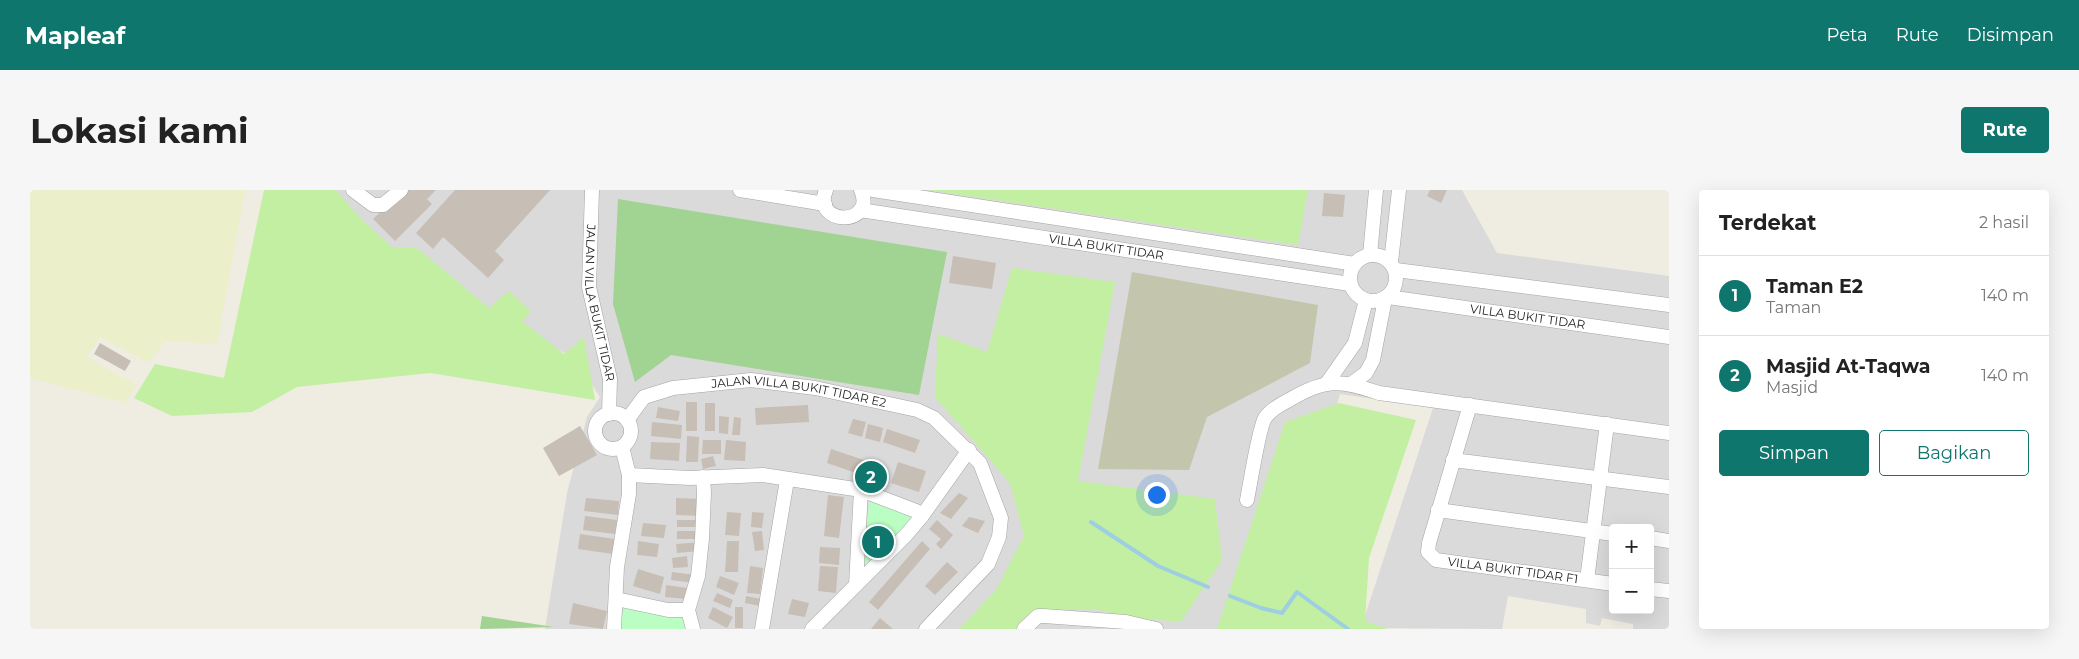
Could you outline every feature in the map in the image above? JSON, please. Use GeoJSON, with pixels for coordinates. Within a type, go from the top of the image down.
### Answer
{"type":"FeatureCollection","features":[{"type":"Feature","properties":{"kind":"street"},"geometry":{"type":"LineString","coordinates":[[353,190],[373,205],[383,206],[401,190]]}},
{"type":"Feature","properties":{"kind":"street","name":"JALAN VILLA BUKIT TIDAR"},"geometry":{"type":"LineString","coordinates":[[592,190],[589,287],[611,385],[602,416]]}},
{"type":"Feature","properties":{"kind":"street"},"geometry":{"type":"LineString","coordinates":[[740,190],[825,204]]}},
{"type":"Feature","properties":{"kind":"street"},"geometry":{"type":"LineString","coordinates":[[826,190],[825,204],[832,214],[838,218],[850,217],[860,210],[864,199],[862,190]]}},
{"type":"Feature","properties":{"kind":"street","name":"VILLA BUKIT TIDAR"},"geometry":{"type":"LineString","coordinates":[[873,190],[1355,264]]}},
{"type":"Feature","properties":{"kind":"street"},"geometry":{"type":"LineString","coordinates":[[1370,255],[1376,190]]}},
{"type":"Feature","properties":{"kind":"street"},"geometry":{"type":"LineString","coordinates":[[1351,384],[1366,372],[1373,360],[1386,298],[1397,282],[1393,266],[1398,190]]}},
{"type":"Feature","properties":{"kind":"street","name":"VILLA BUKIT TIDAR"},"geometry":{"type":"LineString","coordinates":[[860,210],[1350,284]]}},
{"type":"Feature","properties":{"kind":"street"},"geometry":{"type":"LineString","coordinates":[[1386,298],[1374,301],[1366,300],[1358,296],[1350,284],[1350,273],[1355,264],[1363,257],[1370,255],[1382,256],[1393,266],[1669,305]]}},
{"type":"Feature","properties":{"kind":"street","name":"VILLA BUKIT TIDAR"},"geometry":{"type":"LineString","coordinates":[[1386,298],[1669,337]]}},
{"type":"Feature","properties":{"kind":"street"},"geometry":{"type":"LineString","coordinates":[[1327,383],[1355,343],[1366,300]]}},
{"type":"Feature","properties":{"kind":"street"},"geometry":{"type":"LineString","coordinates":[[1335,370],[1351,384]]}},
{"type":"Feature","properties":{"kind":"street","name":"JALAN VILLA BUKIT TIDAR E2"},"geometry":{"type":"LineString","coordinates":[[627,420],[644,398],[673,388],[751,380],[815,388],[917,410],[934,418],[969,450],[980,463],[991,487],[1001,518],[999,537],[988,564],[926,629]]}},
{"type":"Feature","properties":{"kind":"street"},"geometry":{"type":"LineString","coordinates":[[1247,500],[1264,418],[1277,406],[1301,393],[1327,383],[1351,384],[1380,393],[1669,433]]}},
{"type":"Feature","properties":{"kind":"street","name":"VILLA BUKIT TIDAR F1"},"geometry":{"type":"LineString","coordinates":[[1470,405],[1438,510],[1428,552],[1436,560],[1609,583]]}},
{"type":"Feature","properties":{"kind":"street"},"geometry":{"type":"LineString","coordinates":[[619,414],[627,420],[630,425],[630,437],[622,447],[612,449],[598,440],[595,429],[602,416],[619,414]]}},
{"type":"Feature","properties":{"kind":"street","name":"VILLA BUKIT TIDAR F1"},"geometry":{"type":"LineString","coordinates":[[1587,580],[1607,424]]}},
{"type":"Feature","properties":{"kind":"street"},"geometry":{"type":"LineString","coordinates":[[614,629],[617,567],[629,494],[629,475],[622,447]]}},
{"type":"Feature","properties":{"kind":"street"},"geometry":{"type":"LineString","coordinates":[[812,629],[922,516],[969,450]]}},
{"type":"Feature","properties":{"kind":"street"},"geometry":{"type":"LineString","coordinates":[[1453,460],[1669,488]]}},
{"type":"Feature","properties":{"kind":"street"},"geometry":{"type":"LineString","coordinates":[[629,475],[678,478],[764,475],[861,490],[916,511],[922,516]]}},
{"type":"Feature","properties":{"kind":"street"},"geometry":{"type":"LineString","coordinates":[[693,629],[688,610],[698,576],[702,539],[703,477]]}},
{"type":"Feature","properties":{"kind":"street"},"geometry":{"type":"LineString","coordinates":[[762,629],[787,480]]}},
{"type":"Feature","properties":{"kind":"street"},"geometry":{"type":"LineString","coordinates":[[856,585],[861,490]]}},
{"type":"Feature","properties":{"kind":"street"},"geometry":{"type":"LineString","coordinates":[[1438,510],[1609,534]]}},
{"type":"Feature","properties":{"kind":"street"},"geometry":{"type":"LineString","coordinates":[[1654,539],[1669,541]]}},
{"type":"Feature","properties":{"kind":"street"},"geometry":{"type":"LineString","coordinates":[[1654,589],[1669,591]]}},
{"type":"Feature","properties":{"kind":"street"},"geometry":{"type":"LineString","coordinates":[[616,599],[668,610],[688,610]]}},
{"type":"Feature","properties":{"kind":"street"},"geometry":{"type":"LineString","coordinates":[[1024,629],[1038,616],[1126,622],[1156,629]]}},
{"type":"Feature","properties":{"kind":"shaded area"},"geometry":{"type":"Polygon","coordinates":[[[30,190],[245,190],[217,344],[165,341],[149,363],[100,337],[86,357],[137,385],[125,403],[30,378],[30,190]]]}},
{"type":"Feature","properties":{"kind":"shaded area"},"geometry":{"type":"Polygon","coordinates":[[[315,190],[1462,190],[1497,253],[1669,276],[1669,629],[1633,629],[1633,624],[1602,618],[1600,626],[1586,623],[1586,609],[1508,596],[1502,629],[1361,628],[1433,408],[1340,394],[1297,537],[1219,629],[545,629],[567,493],[587,417],[600,397],[575,359],[381,250],[315,190]]]}},
{"type":"Feature","properties":{"kind":"shaded area"},"geometry":{"type":"Polygon","coordinates":[[[1132,272],[1318,305],[1310,363],[1207,417],[1189,470],[1098,469],[1132,272]]]}},
{"type":"Feature","properties":{"kind":"green space"},"geometry":{"type":"Polygon","coordinates":[[[264,190],[336,190],[361,219],[392,247],[417,248],[489,308],[509,291],[531,312],[522,321],[564,354],[584,337],[595,400],[430,373],[297,387],[252,412],[172,416],[134,398],[155,364],[224,378],[264,190]]]}},
{"type":"Feature","properties":{"kind":"green space"},"geometry":{"type":"Polygon","coordinates":[[[928,190],[1308,190],[1298,245],[928,190]]]}},
{"type":"Feature","properties":{"kind":"green space"},"geometry":{"type":"Polygon","coordinates":[[[618,199],[947,252],[919,395],[671,355],[635,382],[613,304],[618,199]]]}},
{"type":"Feature","properties":{"kind":"green space"},"geometry":{"type":"Polygon","coordinates":[[[1012,268],[1115,282],[1078,481],[1215,499],[1222,560],[1181,622],[1129,617],[1099,610],[1033,610],[1016,629],[959,629],[996,590],[1024,536],[1010,483],[935,397],[938,334],[987,352],[1012,268]]]}},
{"type":"Feature","properties":{"kind":"green space"},"geometry":{"type":"Polygon","coordinates":[[[1339,403],[1416,420],[1369,558],[1365,621],[1388,629],[1217,629],[1285,422],[1339,403]]]}},
{"type":"Feature","properties":{"kind":"green space"},"geometry":{"type":"Polygon","coordinates":[[[869,500],[913,517],[865,566],[869,500]]]}},
{"type":"Feature","properties":{"kind":"green space"},"geometry":{"type":"Polygon","coordinates":[[[623,607],[685,616],[686,629],[621,629],[623,607]]]}},
{"type":"Feature","properties":{"kind":"green space"},"geometry":{"type":"Polygon","coordinates":[[[482,616],[554,627],[480,629],[482,616]]]}},
{"type":"Feature","properties":{"kind":"building"},"geometry":{"type":"Polygon","coordinates":[[[404,190],[436,190],[427,199],[432,204],[395,241],[373,219],[404,190]]]}},
{"type":"Feature","properties":{"kind":"building"},"geometry":{"type":"Polygon","coordinates":[[[455,190],[550,190],[495,251],[504,260],[488,278],[443,237],[433,249],[416,233],[455,190]]]}},
{"type":"Feature","properties":{"kind":"building"},"geometry":{"type":"Polygon","coordinates":[[[1430,190],[1447,190],[1441,203],[1427,196],[1430,190]]]}},
{"type":"Feature","properties":{"kind":"building"},"geometry":{"type":"Polygon","coordinates":[[[1324,193],[1345,195],[1343,217],[1322,216],[1324,193]]]}},
{"type":"Feature","properties":{"kind":"building"},"geometry":{"type":"Polygon","coordinates":[[[953,256],[996,263],[992,289],[949,283],[953,256]]]}},
{"type":"Feature","properties":{"kind":"building"},"geometry":{"type":"Polygon","coordinates":[[[100,343],[131,361],[125,371],[94,354],[100,343]]]}},
{"type":"Feature","properties":{"kind":"building"},"geometry":{"type":"Polygon","coordinates":[[[686,402],[697,402],[697,431],[686,431],[686,402]]]}},
{"type":"Feature","properties":{"kind":"building"},"geometry":{"type":"Polygon","coordinates":[[[705,403],[715,403],[715,431],[705,431],[705,403]]]}},
{"type":"Feature","properties":{"kind":"building"},"geometry":{"type":"Polygon","coordinates":[[[808,405],[809,422],[756,425],[755,408],[808,405]]]}},
{"type":"Feature","properties":{"kind":"building"},"geometry":{"type":"Polygon","coordinates":[[[658,407],[680,411],[678,421],[656,418],[658,407]]]}},
{"type":"Feature","properties":{"kind":"building"},"geometry":{"type":"Polygon","coordinates":[[[719,416],[729,417],[728,434],[719,433],[719,416]]]}},
{"type":"Feature","properties":{"kind":"building"},"geometry":{"type":"Polygon","coordinates":[[[734,417],[741,418],[740,435],[732,435],[734,417]]]}},
{"type":"Feature","properties":{"kind":"building"},"geometry":{"type":"Polygon","coordinates":[[[853,419],[866,422],[862,437],[848,433],[853,419]]]}},
{"type":"Feature","properties":{"kind":"building"},"geometry":{"type":"Polygon","coordinates":[[[652,422],[682,425],[681,439],[651,436],[652,422]]]}},
{"type":"Feature","properties":{"kind":"building"},"geometry":{"type":"Polygon","coordinates":[[[868,424],[883,428],[880,442],[865,438],[868,424]]]}},
{"type":"Feature","properties":{"kind":"building"},"geometry":{"type":"Polygon","coordinates":[[[580,426],[597,455],[559,476],[543,448],[580,426]]]}},
{"type":"Feature","properties":{"kind":"building"},"geometry":{"type":"Polygon","coordinates":[[[887,429],[920,440],[915,453],[883,442],[887,429]]]}},
{"type":"Feature","properties":{"kind":"building"},"geometry":{"type":"Polygon","coordinates":[[[687,436],[699,437],[698,462],[686,462],[687,436]]]}},
{"type":"Feature","properties":{"kind":"building"},"geometry":{"type":"Polygon","coordinates":[[[703,440],[721,440],[721,454],[702,454],[703,440]]]}},
{"type":"Feature","properties":{"kind":"building"},"geometry":{"type":"Polygon","coordinates":[[[726,440],[746,442],[745,461],[724,460],[726,440]]]}},
{"type":"Feature","properties":{"kind":"building"},"geometry":{"type":"Polygon","coordinates":[[[651,442],[680,443],[679,461],[650,459],[651,442]]]}},
{"type":"Feature","properties":{"kind":"building"},"geometry":{"type":"Polygon","coordinates":[[[831,449],[867,461],[862,475],[827,463],[831,449]]]}},
{"type":"Feature","properties":{"kind":"building"},"geometry":{"type":"Polygon","coordinates":[[[713,456],[716,466],[703,469],[701,459],[713,456]]]}},
{"type":"Feature","properties":{"kind":"building"},"geometry":{"type":"Polygon","coordinates":[[[898,462],[926,471],[919,492],[891,483],[898,462]]]}},
{"type":"Feature","properties":{"kind":"building"},"geometry":{"type":"Polygon","coordinates":[[[959,493],[968,498],[951,519],[940,513],[959,493]]]}},
{"type":"Feature","properties":{"kind":"building"},"geometry":{"type":"Polygon","coordinates":[[[828,495],[844,497],[839,538],[824,536],[828,495]]]}},
{"type":"Feature","properties":{"kind":"building"},"geometry":{"type":"Polygon","coordinates":[[[586,498],[619,501],[618,515],[584,511],[586,498]]]}},
{"type":"Feature","properties":{"kind":"building"},"geometry":{"type":"Polygon","coordinates":[[[676,498],[703,499],[703,516],[676,515],[676,498]]]}},
{"type":"Feature","properties":{"kind":"building"},"geometry":{"type":"Polygon","coordinates":[[[727,512],[741,513],[739,536],[725,535],[727,512]]]}},
{"type":"Feature","properties":{"kind":"building"},"geometry":{"type":"Polygon","coordinates":[[[752,512],[764,513],[762,528],[751,527],[752,512]]]}},
{"type":"Feature","properties":{"kind":"building"},"geometry":{"type":"Polygon","coordinates":[[[585,516],[617,520],[615,534],[583,530],[585,516]]]}},
{"type":"Feature","properties":{"kind":"building"},"geometry":{"type":"Polygon","coordinates":[[[969,517],[985,521],[978,533],[962,526],[969,517]]]}},
{"type":"Feature","properties":{"kind":"building"},"geometry":{"type":"Polygon","coordinates":[[[677,520],[702,520],[702,527],[677,527],[677,520]]]}},
{"type":"Feature","properties":{"kind":"building"},"geometry":{"type":"Polygon","coordinates":[[[937,520],[953,535],[941,549],[936,544],[941,539],[929,529],[937,520]]]}},
{"type":"Feature","properties":{"kind":"building"},"geometry":{"type":"Polygon","coordinates":[[[643,523],[666,525],[664,538],[641,536],[643,523]]]}},
{"type":"Feature","properties":{"kind":"building"},"geometry":{"type":"Polygon","coordinates":[[[677,531],[701,531],[701,539],[677,539],[677,531]]]}},
{"type":"Feature","properties":{"kind":"building"},"geometry":{"type":"Polygon","coordinates":[[[762,531],[764,550],[755,551],[752,532],[762,531]]]}},
{"type":"Feature","properties":{"kind":"building"},"geometry":{"type":"Polygon","coordinates":[[[580,534],[615,539],[613,554],[578,549],[580,534]]]}},
{"type":"Feature","properties":{"kind":"building"},"geometry":{"type":"Polygon","coordinates":[[[638,541],[659,544],[657,557],[637,555],[638,541]]]}},
{"type":"Feature","properties":{"kind":"building"},"geometry":{"type":"Polygon","coordinates":[[[727,541],[739,541],[738,572],[725,572],[727,541]]]}},
{"type":"Feature","properties":{"kind":"building"},"geometry":{"type":"Polygon","coordinates":[[[922,541],[930,549],[878,610],[869,602],[922,541]]]}},
{"type":"Feature","properties":{"kind":"building"},"geometry":{"type":"Polygon","coordinates":[[[701,542],[700,551],[677,553],[676,544],[701,542]]]}},
{"type":"Feature","properties":{"kind":"building"},"geometry":{"type":"Polygon","coordinates":[[[820,547],[840,548],[839,565],[819,563],[820,547]]]}},
{"type":"Feature","properties":{"kind":"building"},"geometry":{"type":"Polygon","coordinates":[[[687,556],[688,567],[673,568],[672,558],[687,556]]]}},
{"type":"Feature","properties":{"kind":"building"},"geometry":{"type":"Polygon","coordinates":[[[947,562],[958,572],[935,595],[925,586],[947,562]]]}},
{"type":"Feature","properties":{"kind":"building"},"geometry":{"type":"Polygon","coordinates":[[[750,566],[763,568],[760,594],[747,593],[750,566]]]}},
{"type":"Feature","properties":{"kind":"building"},"geometry":{"type":"Polygon","coordinates":[[[820,566],[838,567],[836,593],[818,591],[820,566]]]}},
{"type":"Feature","properties":{"kind":"building"},"geometry":{"type":"Polygon","coordinates":[[[638,569],[664,577],[660,594],[633,586],[638,569]]]}},
{"type":"Feature","properties":{"kind":"building"},"geometry":{"type":"Polygon","coordinates":[[[672,572],[696,575],[695,583],[671,580],[672,572]]]}},
{"type":"Feature","properties":{"kind":"building"},"geometry":{"type":"Polygon","coordinates":[[[720,576],[739,583],[734,595],[716,587],[720,576]]]}},
{"type":"Feature","properties":{"kind":"building"},"geometry":{"type":"Polygon","coordinates":[[[666,585],[687,588],[685,599],[665,597],[666,585]]]}},
{"type":"Feature","properties":{"kind":"building"},"geometry":{"type":"Polygon","coordinates":[[[717,593],[733,600],[730,608],[713,601],[717,593]]]}},
{"type":"Feature","properties":{"kind":"building"},"geometry":{"type":"Polygon","coordinates":[[[746,596],[761,599],[760,606],[745,603],[746,596]]]}},
{"type":"Feature","properties":{"kind":"building"},"geometry":{"type":"Polygon","coordinates":[[[792,599],[809,603],[805,617],[788,614],[792,599]]]}},
{"type":"Feature","properties":{"kind":"building"},"geometry":{"type":"Polygon","coordinates":[[[573,603],[607,611],[603,629],[569,624],[573,603]]]}},
{"type":"Feature","properties":{"kind":"building"},"geometry":{"type":"Polygon","coordinates":[[[713,607],[733,617],[727,628],[708,618],[713,607]]]}},
{"type":"Feature","properties":{"kind":"building"},"geometry":{"type":"Polygon","coordinates":[[[735,607],[743,607],[743,628],[735,628],[735,607]]]}},
{"type":"Feature","properties":{"kind":"building"},"geometry":{"type":"Polygon","coordinates":[[[880,618],[893,629],[871,629],[880,618]]]}},
{"type":"Feature","properties":{"kind":"waterway"},"geometry":{"type":"LineString","coordinates":[[1091,522],[1158,566],[1208,587]]}},
{"type":"Feature","properties":{"kind":"waterway"},"geometry":{"type":"LineString","coordinates":[[1230,596],[1261,608],[1282,613],[1297,592],[1348,629]]}},
{"type":"Feature","properties":{"kind":"place","name":"Masjid At-Taqwa"},"geometry":{"type":"Point","coordinates":[871,477]}},
{"type":"Feature","properties":{"kind":"place","name":"Taman E2"},"geometry":{"type":"Point","coordinates":[878,542]}}]}
